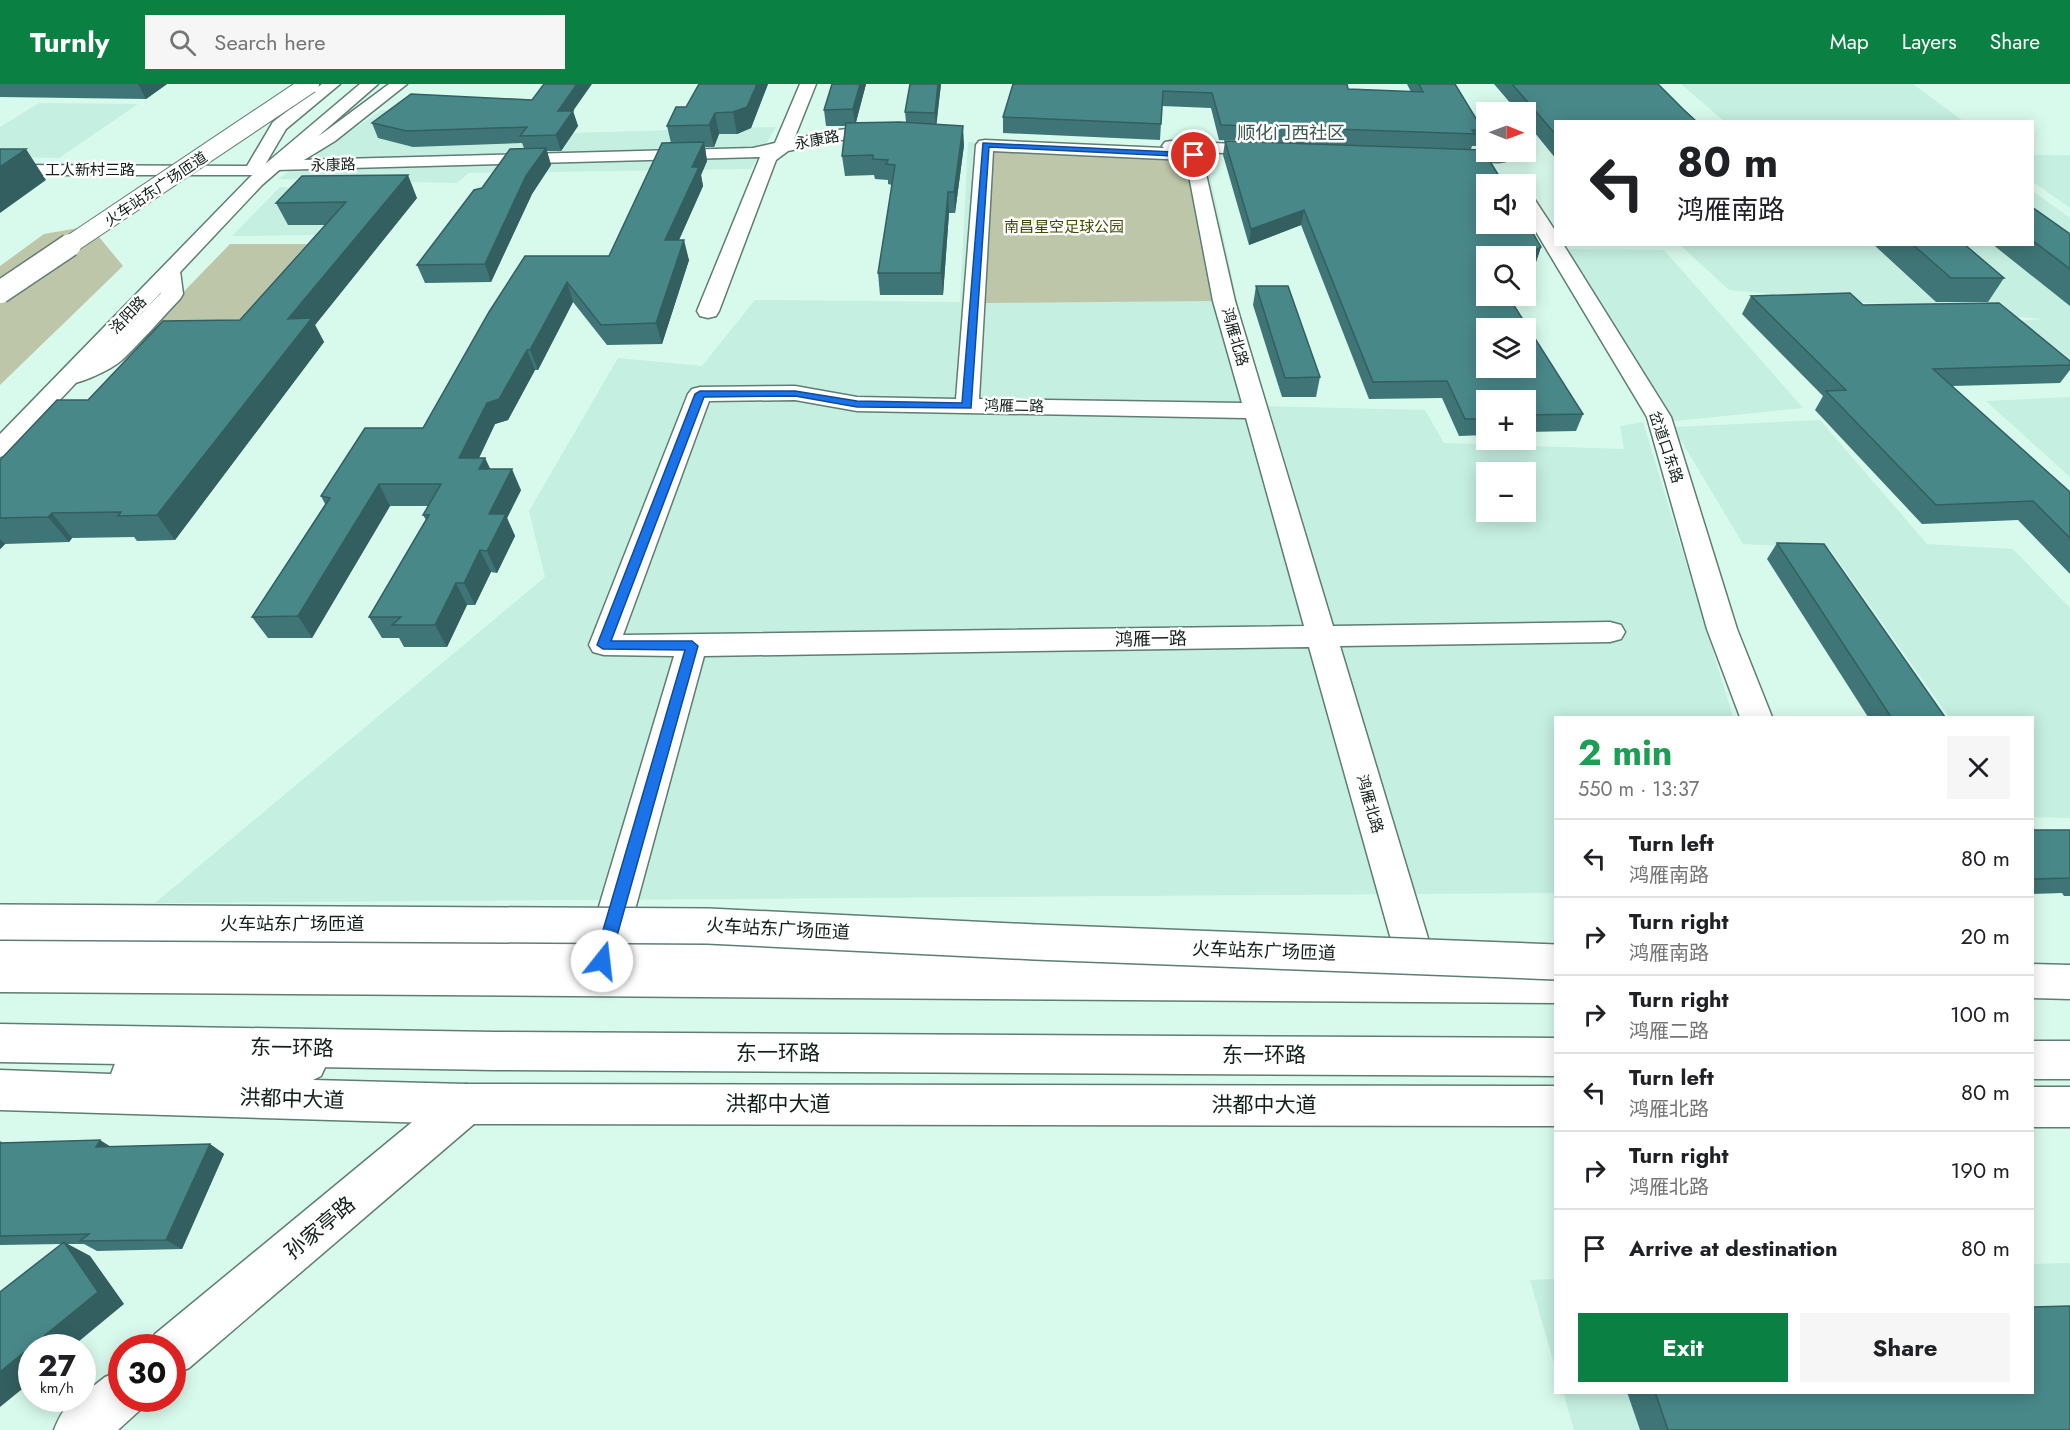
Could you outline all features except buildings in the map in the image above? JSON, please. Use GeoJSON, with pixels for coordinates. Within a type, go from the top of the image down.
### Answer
{"type":"FeatureCollection","features":[{"type":"Feature","properties":{"kind":"main road","name":"火车站东广场匝道"},"geometry":{"type":"LineString","coordinates":[[0,292],[310,84]]}},
{"type":"Feature","properties":{"kind":"main road","name":"洛阳路"},"geometry":{"type":"LineString","coordinates":[[254,176],[279,126],[332,84]]}},
{"type":"Feature","properties":{"kind":"main road","name":"洛阳路"},"geometry":{"type":"LineString","coordinates":[[41,376],[354,84]]}},
{"type":"Feature","properties":{"kind":"main road","name":"洛阳路"},"geometry":{"type":"LineString","coordinates":[[0,449],[67,379],[112,357],[172,294],[170,271],[254,176],[370,84]]}},
{"type":"Feature","properties":{"kind":"main road","name":"洛阳路"},"geometry":{"type":"LineString","coordinates":[[254,176],[280,166],[338,130],[399,84]]}},
{"type":"Feature","properties":{"kind":"main road"},"geometry":{"type":"LineString","coordinates":[[708,311],[768,158],[783,146],[808,84]]}},
{"type":"Feature","properties":{"kind":"main road","name":"永康路"},"geometry":{"type":"LineString","coordinates":[[280,166],[753,153],[854,133],[901,135]]}},
{"type":"Feature","properties":{"kind":"main road"},"geometry":{"type":"LineString","coordinates":[[972,138],[1282,151]]}},
{"type":"Feature","properties":{"kind":"main road","name":"鸿雁北路"},"geometry":{"type":"LineString","coordinates":[[967,406],[985,145],[1194,155],[1224,301],[1418,968]]}},
{"type":"Feature","properties":{"kind":"main road"},"geometry":{"type":"LineString","coordinates":[[1427,157],[1476,155]]}},
{"type":"Feature","properties":{"kind":"main road","name":"工人新村三路"},"geometry":{"type":"LineString","coordinates":[[0,170],[254,176]]}},
{"type":"Feature","properties":{"kind":"main road","name":"岔道口东路"},"geometry":{"type":"LineString","coordinates":[[1536,216],[1554,246]]}},
{"type":"Feature","properties":{"kind":"main road","name":"岔道口东路"},"geometry":{"type":"LineString","coordinates":[[1554,246],[1659,417],[1722,629],[1756,716]]}},
{"type":"Feature","properties":{"kind":"main road","name":"鸿雁二路"},"geometry":{"type":"LineString","coordinates":[[700,394],[795,393],[857,404],[1256,411]]}},
{"type":"Feature","properties":{"kind":"main road","name":"鸿雁一路"},"geometry":{"type":"LineString","coordinates":[[700,394],[603,645],[692,646],[1610,632]]}},
{"type":"Feature","properties":{"kind":"main road"},"geometry":{"type":"LineString","coordinates":[[602,961],[692,646]]}},
{"type":"Feature","properties":{"kind":"main road","name":"火车站东广场匝道"},"geometry":{"type":"LineString","coordinates":[[0,922],[708,926],[1035,942],[1554,962]]}},
{"type":"Feature","properties":{"kind":"main road"},"geometry":{"type":"LineString","coordinates":[[0,955],[1554,969]]}},
{"type":"Feature","properties":{"kind":"main road"},"geometry":{"type":"LineString","coordinates":[[2034,974],[2070,974]]}},
{"type":"Feature","properties":{"kind":"main road"},"geometry":{"type":"LineString","coordinates":[[0,975],[1554,986]]}},
{"type":"Feature","properties":{"kind":"main road"},"geometry":{"type":"LineString","coordinates":[[2034,981],[2070,982]]}},
{"type":"Feature","properties":{"kind":"main road"},"geometry":{"type":"LineString","coordinates":[[2034,989],[2070,989]]}},
{"type":"Feature","properties":{"kind":"main road","name":"东一环路"},"geometry":{"type":"LineString","coordinates":[[0,1043],[494,1052],[1554,1057]]}},
{"type":"Feature","properties":{"kind":"main road"},"geometry":{"type":"LineString","coordinates":[[0,1083],[494,1052]]}},
{"type":"Feature","properties":{"kind":"main road"},"geometry":{"type":"LineString","coordinates":[[2034,1060],[2070,1060]]}},
{"type":"Feature","properties":{"kind":"main road","name":"洪都中大道"},"geometry":{"type":"LineString","coordinates":[[0,1090],[466,1104],[1554,1106]]}},
{"type":"Feature","properties":{"kind":"main road","name":"孙家亭路"},"geometry":{"type":"LineString","coordinates":[[186,1339],[466,1104]]}},
{"type":"Feature","properties":{"kind":"main road"},"geometry":{"type":"LineString","coordinates":[[2034,1107],[2070,1107]]}},
{"type":"Feature","properties":{"kind":"main road"},"geometry":{"type":"LineString","coordinates":[[79,1430],[108,1406]]}},
{"type":"Feature","properties":{"kind":"shaded area"},"geometry":{"type":"Polygon","coordinates":[[[1681,84],[1913,84],[1962,120],[1723,120],[1681,84]]]}},
{"type":"Feature","properties":{"kind":"shaded area"},"geometry":{"type":"Polygon","coordinates":[[[39,103],[138,104],[59,158],[0,157],[0,127],[39,103]]]}},
{"type":"Feature","properties":{"kind":"shaded area"},"geometry":{"type":"Polygon","coordinates":[[[382,110],[434,114],[406,138],[776,127],[751,169],[469,173],[457,183],[278,179],[382,110]]]}},
{"type":"Feature","properties":{"kind":"shaded area"},"geometry":{"type":"Polygon","coordinates":[[[968,142],[1205,152],[1260,406],[1425,410],[1444,443],[1476,444],[1476,450],[1536,450],[1536,446],[1624,449],[1620,426],[1643,422],[1733,716],[1554,716],[1554,893],[155,903],[545,577],[529,511],[618,358],[702,366],[755,300],[960,302],[968,142]]]}},
{"type":"Feature","properties":{"kind":"shaded area"},"geometry":{"type":"Polygon","coordinates":[[[2034,155],[2070,155],[2070,208],[2034,183],[2034,155]]]}},
{"type":"Feature","properties":{"kind":"shaded area"},"geometry":{"type":"Polygon","coordinates":[[[280,187],[352,193],[315,235],[232,236],[280,187]]]}},
{"type":"Feature","properties":{"kind":"shaded area"},"geometry":{"type":"Polygon","coordinates":[[[2034,192],[2070,218],[2070,358],[2019,321],[2042,319],[1729,290],[1681,246],[2034,246],[2034,192]]]}},
{"type":"Feature","properties":{"kind":"shaded area"},"geometry":{"type":"Polygon","coordinates":[[[1561,249],[1664,250],[1803,408],[1666,422],[1561,249]]]}},
{"type":"Feature","properties":{"kind":"shaded area"},"geometry":{"type":"Polygon","coordinates":[[[2070,397],[2070,477],[1986,401],[2070,397]]]}},
{"type":"Feature","properties":{"kind":"shaded area"},"geometry":{"type":"Polygon","coordinates":[[[1820,420],[1927,544],[2013,549],[2070,608],[2070,818],[2034,817],[2034,716],[1948,716],[1829,548],[1743,544],[1673,427],[1820,420]]]}},
{"type":"Feature","properties":{"kind":"shaded area"},"geometry":{"type":"Polygon","coordinates":[[[2070,1263],[2070,1430],[1574,1430],[1564,1394],[2034,1394],[2034,1264],[2070,1263]]]}},
{"type":"Feature","properties":{"kind":"shaded area"},"geometry":{"type":"Polygon","coordinates":[[[1554,1279],[1554,1364],[1530,1280],[1554,1279]]]}},
{"type":"Feature","properties":{"kind":"green space","name":"南昌星空足球公园"},"geometry":{"type":"Polygon","coordinates":[[[991,148],[1188,157],[1212,301],[984,303],[991,148]]]}},
{"type":"Feature","properties":{"kind":"green space"},"geometry":{"type":"Polygon","coordinates":[[[90,226],[123,266],[0,385],[0,266],[44,234],[90,226]]]}},
{"type":"Feature","properties":{"kind":"green space"},"geometry":{"type":"Polygon","coordinates":[[[230,244],[307,244],[220,342],[134,343],[230,244]]]}},
{"type":"Feature","properties":{"kind":"district","name":"顺化门西社区"},"geometry":{"type":"Point","coordinates":[1291,133]}},
{"type":"Feature","properties":{"kind":"route"},"geometry":{"type":"LineString","coordinates":[[602,961],[692,646],[603,645],[700,394],[795,393],[857,404],[967,406],[985,145],[1194,155]]}}]}
